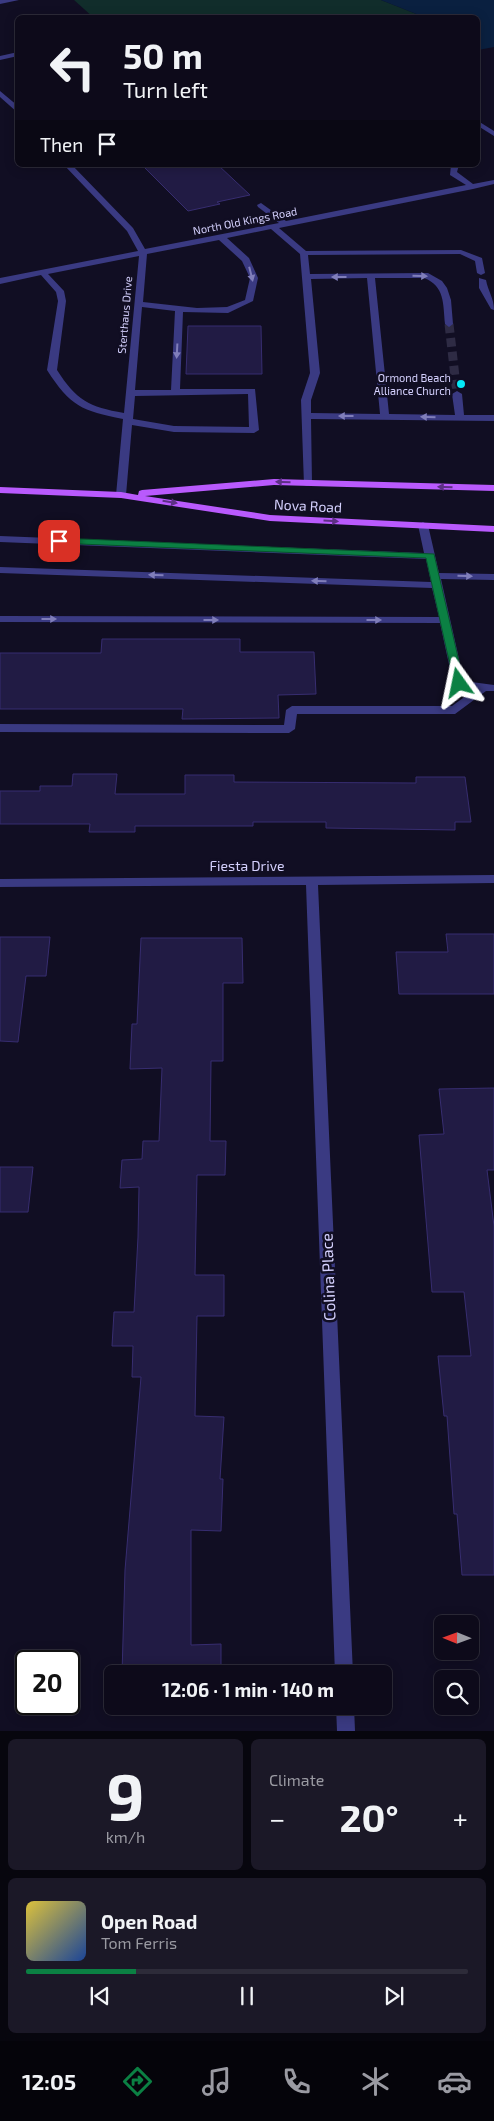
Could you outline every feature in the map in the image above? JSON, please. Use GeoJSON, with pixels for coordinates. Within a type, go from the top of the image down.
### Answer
{"type":"FeatureCollection","features":[{"type":"Feature","properties":{"kind":"main road","name":"Nova Road"},"geometry":{"type":"LineString","coordinates":[[121,495],[274,482],[494,488]]}},
{"type":"Feature","properties":{"kind":"main road","name":"Nova Road"},"geometry":{"type":"LineString","coordinates":[[0,490],[121,495],[270,518],[494,529]]}},
{"type":"Feature","properties":{"kind":"street"},"geometry":{"type":"LineString","coordinates":[[0,2],[16,0]]}},
{"type":"Feature","properties":{"kind":"street"},"geometry":{"type":"LineString","coordinates":[[0,58],[15,55]]}},
{"type":"Feature","properties":{"kind":"street"},"geometry":{"type":"LineString","coordinates":[[0,93],[15,108]]}},
{"type":"Feature","properties":{"kind":"street"},"geometry":{"type":"LineString","coordinates":[[480,124],[494,134]]}},
{"type":"Feature","properties":{"kind":"street"},"geometry":{"type":"LineString","coordinates":[[70,167],[130,230],[142,253]]}},
{"type":"Feature","properties":{"kind":"street"},"geometry":{"type":"LineString","coordinates":[[454,167],[453,173],[473,187]]}},
{"type":"Feature","properties":{"kind":"street","name":"North Old Kings Road"},"geometry":{"type":"LineString","coordinates":[[0,281],[494,182]]}},
{"type":"Feature","properties":{"kind":"street"},"geometry":{"type":"LineString","coordinates":[[261,205],[285,224]]}},
{"type":"Feature","properties":{"kind":"street"},"geometry":{"type":"LineString","coordinates":[[273,227],[304,252],[461,252],[479,260],[483,288],[494,307]]}},
{"type":"Feature","properties":{"kind":"street"},"geometry":{"type":"LineString","coordinates":[[138,304],[179,309],[228,310],[249,302],[254,278],[246,260],[221,237]]}},
{"type":"Feature","properties":{"kind":"street"},"geometry":{"type":"LineString","coordinates":[[304,252],[315,373],[306,400],[307,483]]}},
{"type":"Feature","properties":{"kind":"street","name":"Sterthaus Drive"},"geometry":{"type":"LineString","coordinates":[[121,495],[142,253]]}},
{"type":"Feature","properties":{"kind":"street"},"geometry":{"type":"LineString","coordinates":[[43,273],[60,291],[62,301],[52,370],[69,396],[84,407],[174,429],[254,430],[252,391],[130,393]]}},
{"type":"Feature","properties":{"kind":"street"},"geometry":{"type":"LineString","coordinates":[[307,277],[425,275],[438,279],[444,286],[449,324]]}},
{"type":"Feature","properties":{"kind":"street"},"geometry":{"type":"LineString","coordinates":[[371,276],[385,416]]}},
{"type":"Feature","properties":{"kind":"street"},"geometry":{"type":"LineString","coordinates":[[175,392],[179,309]]}},
{"type":"Feature","properties":{"kind":"street"},"geometry":{"type":"LineString","coordinates":[[457,394],[460,417]]}},
{"type":"Feature","properties":{"kind":"street"},"geometry":{"type":"LineString","coordinates":[[306,416],[494,418]]}},
{"type":"Feature","properties":{"kind":"street"},"geometry":{"type":"LineString","coordinates":[[423,525],[459,683],[489,688]]}},
{"type":"Feature","properties":{"kind":"street"},"geometry":{"type":"LineString","coordinates":[[0,539],[430,556]]}},
{"type":"Feature","properties":{"kind":"street"},"geometry":{"type":"LineString","coordinates":[[0,570],[436,580],[494,577]]}},
{"type":"Feature","properties":{"kind":"street"},"geometry":{"type":"LineString","coordinates":[[0,619],[445,620]]}},
{"type":"Feature","properties":{"kind":"street"},"geometry":{"type":"LineString","coordinates":[[0,728],[289,729],[292,710],[455,710],[489,688]]}},
{"type":"Feature","properties":{"kind":"street","name":"Fiesta Drive"},"geometry":{"type":"LineString","coordinates":[[0,883],[494,880]]}},
{"type":"Feature","properties":{"kind":"street","name":"Colina Place"},"geometry":{"type":"LineString","coordinates":[[312,881],[344,1665]]}},
{"type":"Feature","properties":{"kind":"street"},"geometry":{"type":"LineString","coordinates":[[345,1715],[346,1731]]}},
{"type":"Feature","properties":{"kind":"green space"},"geometry":{"type":"Polygon","coordinates":[[[74,0],[381,0],[419,15],[91,15],[74,0]]]}},
{"type":"Feature","properties":{"kind":"water"},"geometry":{"type":"Polygon","coordinates":[[[381,0],[494,0],[494,47],[480,50],[480,15],[419,15],[381,0]]]}},
{"type":"Feature","properties":{"kind":"building"},"geometry":{"type":"Polygon","coordinates":[[[144,167],[220,167],[250,195],[217,202],[220,204],[188,211],[144,167]]]}},
{"type":"Feature","properties":{"kind":"building"},"geometry":{"type":"Polygon","coordinates":[[[188,326],[261,326],[262,374],[186,374],[188,326]]]}},
{"type":"Feature","properties":{"kind":"building"},"geometry":{"type":"Polygon","coordinates":[[[102,639],[240,639],[240,652],[314,652],[316,694],[278,695],[279,718],[182,719],[183,709],[0,709],[0,653],[101,653],[102,639]]]}},
{"type":"Feature","properties":{"kind":"building"},"geometry":{"type":"Polygon","coordinates":[[[73,774],[117,774],[115,794],[185,794],[185,775],[234,775],[234,782],[416,783],[416,777],[465,777],[471,822],[455,822],[455,830],[326,828],[326,822],[253,822],[253,826],[135,826],[135,832],[89,832],[90,824],[0,824],[0,791],[40,791],[40,786],[72,786],[73,774]]]}},
{"type":"Feature","properties":{"kind":"building"},"geometry":{"type":"Polygon","coordinates":[[[446,934],[494,934],[494,994],[399,994],[396,952],[448,952],[446,934]]]}},
{"type":"Feature","properties":{"kind":"building"},"geometry":{"type":"Polygon","coordinates":[[[0,937],[50,937],[46,976],[26,976],[18,1042],[0,1041],[0,937]]]}},
{"type":"Feature","properties":{"kind":"building"},"geometry":{"type":"Polygon","coordinates":[[[141,938],[242,938],[243,983],[223,983],[223,1061],[211,1061],[210,1141],[226,1141],[225,1175],[197,1175],[195,1275],[224,1275],[224,1316],[197,1316],[195,1416],[224,1417],[220,1479],[223,1479],[221,1531],[191,1530],[191,1645],[221,1644],[221,1665],[122,1665],[125,1570],[141,1377],[132,1377],[133,1346],[112,1346],[114,1312],[134,1312],[138,1237],[139,1187],[120,1188],[122,1160],[142,1159],[143,1141],[159,1141],[162,1068],[130,1069],[132,1024],[137,1024],[141,938]]]}},
{"type":"Feature","properties":{"kind":"building"},"geometry":{"type":"Polygon","coordinates":[[[494,1088],[494,1170],[487,1170],[494,1226],[494,1575],[462,1575],[457,1514],[454,1514],[447,1416],[444,1416],[438,1356],[471,1356],[464,1292],[432,1292],[419,1135],[444,1134],[439,1089],[494,1088]]]}},
{"type":"Feature","properties":{"kind":"building"},"geometry":{"type":"Polygon","coordinates":[[[0,1167],[33,1167],[28,1212],[0,1212],[0,1167]]]}},
{"type":"Feature","properties":{"kind":"tunnel"},"geometry":{"type":"LineString","coordinates":[[449,324],[457,394]]}},
{"type":"Feature","properties":{"kind":"place","name":"Ormond Beach Alliance Church"},"geometry":{"type":"Point","coordinates":[461,384]}},
{"type":"Feature","properties":{"kind":"route"},"geometry":{"type":"LineString","coordinates":[[59,541],[430,556],[459,683]]}}]}
